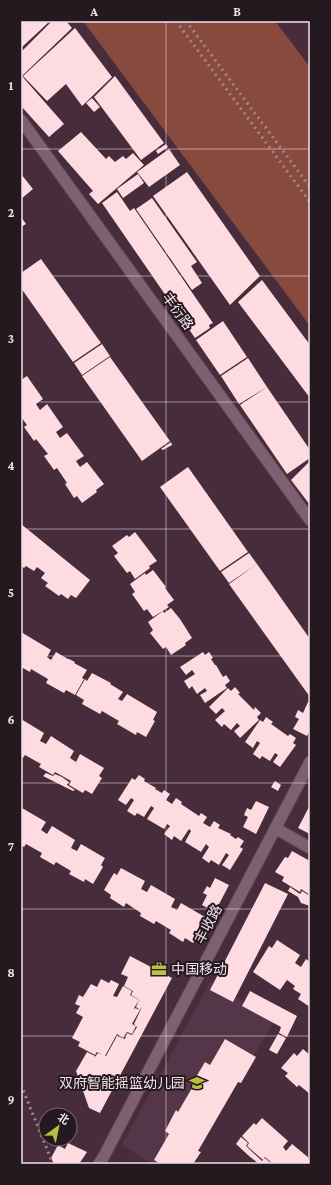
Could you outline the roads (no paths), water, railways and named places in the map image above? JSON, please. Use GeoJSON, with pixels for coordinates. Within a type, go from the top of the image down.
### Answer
{"type":"FeatureCollection","features":[{"type":"Feature","properties":{"kind":"street","name":"丰衍路"},"geometry":{"type":"LineString","coordinates":[[21,120],[310,520]]}},
{"type":"Feature","properties":{"kind":"street","name":"丰收路"},"geometry":{"type":"LineString","coordinates":[[99,1164],[310,762]]}},
{"type":"Feature","properties":{"kind":"street"},"geometry":{"type":"LineString","coordinates":[[275,828],[310,848]]}},
{"type":"Feature","properties":{"kind":"railway"},"geometry":{"type":"LineString","coordinates":[[176,21],[310,202]]}},
{"type":"Feature","properties":{"kind":"railway"},"geometry":{"type":"LineString","coordinates":[[186,21],[310,187]]}},
{"type":"Feature","properties":{"kind":"railway"},"geometry":{"type":"LineString","coordinates":[[21,1085],[53,1164]]}},
{"type":"Feature","properties":{"kind":"place","name":"中国移动"},"geometry":{"type":"Point","coordinates":[159,969]}},
{"type":"Feature","properties":{"kind":"place","name":"双府智能摇篮幼儿园"},"geometry":{"type":"Point","coordinates":[197,1083]}}]}
